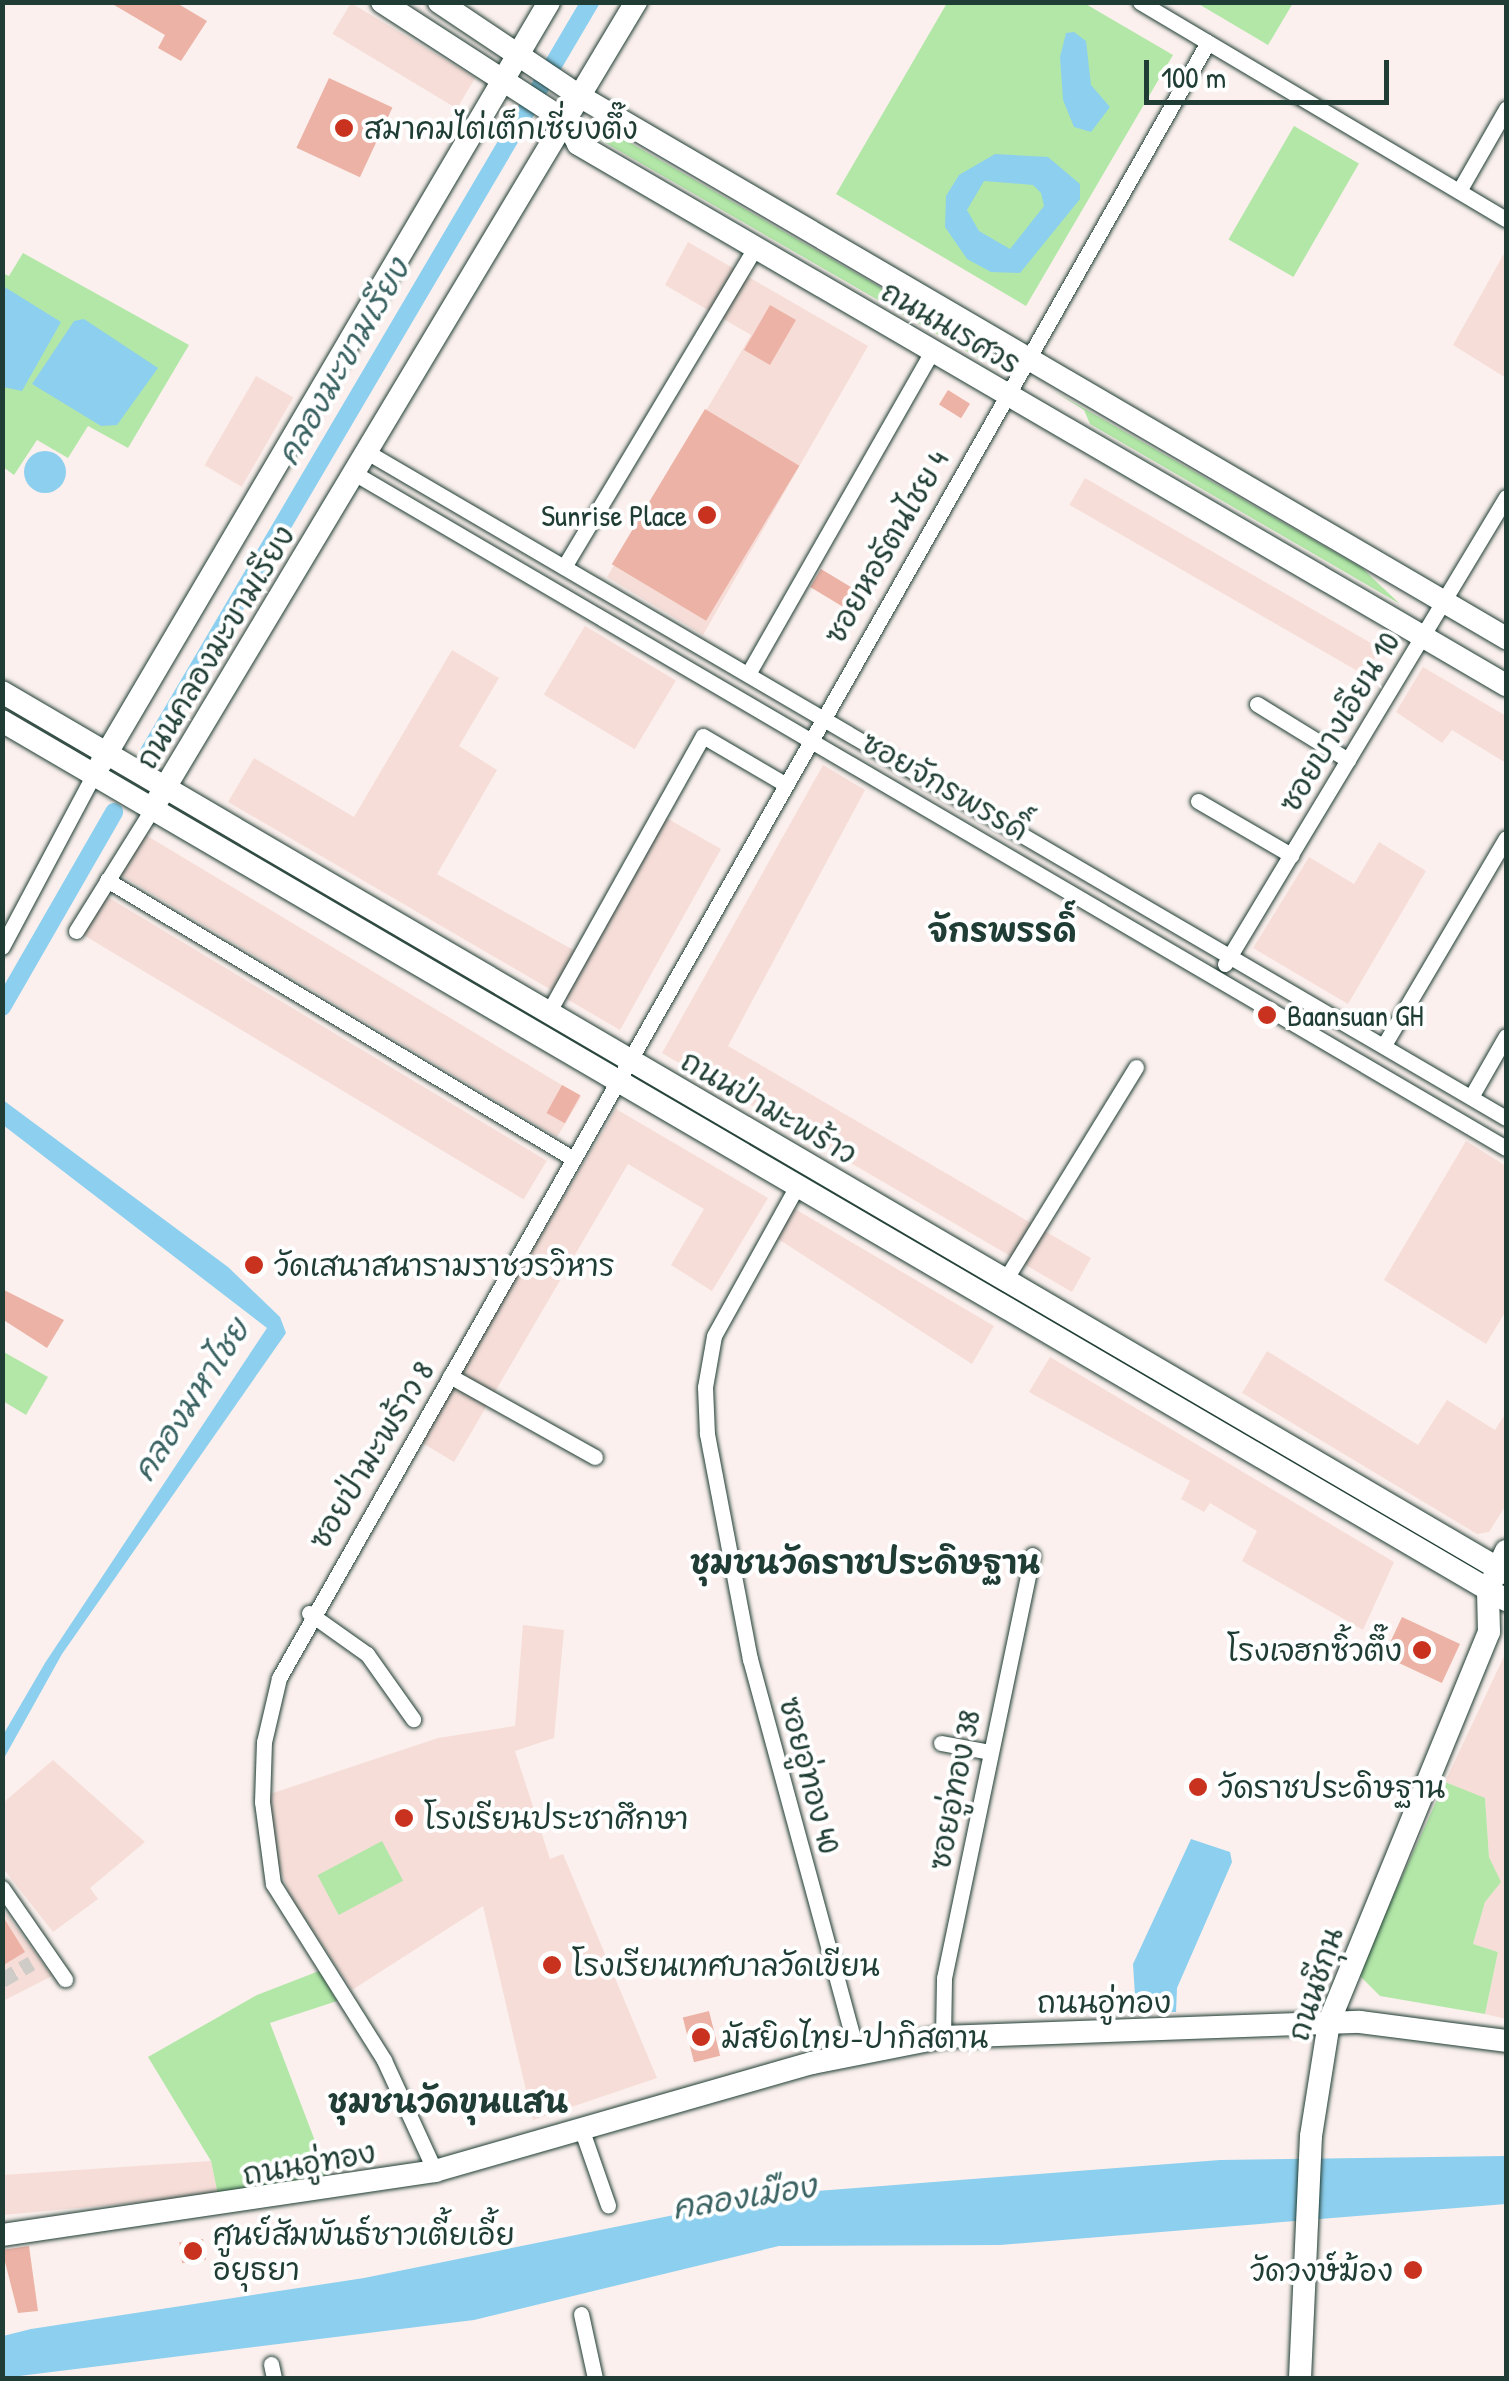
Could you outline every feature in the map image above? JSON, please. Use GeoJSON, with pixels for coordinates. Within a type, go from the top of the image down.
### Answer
{"type":"FeatureCollection","features":[{"type":"Feature","properties":{"kind":"street","name":"ถนนนเรศวร"},"geometry":{"type":"LineString","coordinates":[[382,2],[490,66],[509,87],[560,117],[578,144],[1506,685]]}},
{"type":"Feature","properties":{"kind":"street","name":"ถนนนเรศวร"},"geometry":{"type":"LineString","coordinates":[[439,2],[505,41],[524,62],[574,92],[1506,638]]}},
{"type":"Feature","properties":{"kind":"street","name":"ถนนคลองมะขามเรียง"},"geometry":{"type":"LineString","coordinates":[[94,774],[524,62],[548,2]]}},
{"type":"Feature","properties":{"kind":"street","name":"ถนนคลองมะขามเรียง"},"geometry":{"type":"LineString","coordinates":[[158,798],[367,452],[574,92],[636,2]]}},
{"type":"Feature","properties":{"kind":"street"},"geometry":{"type":"LineString","coordinates":[[1140,2],[1506,219]]}},
{"type":"Feature","properties":{"kind":"street","name":"ซอยหอรัตนไชย 4"},"geometry":{"type":"LineString","coordinates":[[625,1072],[820,716],[1208,42]]}},
{"type":"Feature","properties":{"kind":"street"},"geometry":{"type":"LineString","coordinates":[[1459,190],[1506,109]]}},
{"type":"Feature","properties":{"kind":"street"},"geometry":{"type":"LineString","coordinates":[[564,567],[755,248]]}},
{"type":"Feature","properties":{"kind":"street"},"geometry":{"type":"LineString","coordinates":[[748,674],[932,351]]}},
{"type":"Feature","properties":{"kind":"street","name":"ซอยจักรพรรดิ์"},"geometry":{"type":"LineString","coordinates":[[367,452],[1506,1118]]}},
{"type":"Feature","properties":{"kind":"street","name":"ซอยจักรพรรดิ์"},"geometry":{"type":"LineString","coordinates":[[354,473],[1505,1145]]}},
{"type":"Feature","properties":{"kind":"street","name":"ซอยบางเอียน 10"},"geometry":{"type":"LineString","coordinates":[[1218,976],[1506,497]]}},
{"type":"Feature","properties":{"kind":"street"},"geometry":{"type":"LineString","coordinates":[[460,535],[473,513]]}},
{"type":"Feature","properties":{"kind":"street"},"geometry":{"type":"LineString","coordinates":[[613,624],[626,603]]}},
{"type":"Feature","properties":{"kind":"street","name":"ถนนป่ามะพร้าว"},"geometry":{"type":"LineString","coordinates":[[2,692],[106,753],[158,798],[625,1072],[1006,1280],[1504,1564]]}},
{"type":"Feature","properties":{"kind":"street"},"geometry":{"type":"LineString","coordinates":[[1257,704],[1348,760]]}},
{"type":"Feature","properties":{"kind":"street","name":"ถนนป่ามะพร้าว"},"geometry":{"type":"LineString","coordinates":[[4,723],[94,774],[158,798],[548,1013],[625,1072],[797,1186],[1497,1595]]}},
{"type":"Feature","properties":{"kind":"street"},"geometry":{"type":"LineString","coordinates":[[548,1013],[703,736],[783,783]]}},
{"type":"Feature","properties":{"kind":"street"},"geometry":{"type":"LineString","coordinates":[[2,947],[94,774]]}},
{"type":"Feature","properties":{"kind":"street"},"geometry":{"type":"LineString","coordinates":[[941,816],[954,795]]}},
{"type":"Feature","properties":{"kind":"street"},"geometry":{"type":"LineString","coordinates":[[76,931],[158,798]]}},
{"type":"Feature","properties":{"kind":"street"},"geometry":{"type":"LineString","coordinates":[[1198,800],[1291,855]]}},
{"type":"Feature","properties":{"kind":"street"},"geometry":{"type":"LineString","coordinates":[[1384,1045],[1506,838]]}},
{"type":"Feature","properties":{"kind":"street"},"geometry":{"type":"LineString","coordinates":[[107,880],[572,1158]]}},
{"type":"Feature","properties":{"kind":"street"},"geometry":{"type":"LineString","coordinates":[[1470,1097],[1506,1036]]}},
{"type":"Feature","properties":{"kind":"street"},"geometry":{"type":"LineString","coordinates":[[1006,1280],[1136,1067]]}},
{"type":"Feature","properties":{"kind":"street","name":"ซอยป่ามะพร้าว 8"},"geometry":{"type":"LineString","coordinates":[[435,2171],[384,2060],[273,1884],[264,1840],[264,1742],[279,1678],[310,1613],[625,1072]]}},
{"type":"Feature","properties":{"kind":"street","name":"ซอยอู่ทอง 40"},"geometry":{"type":"LineString","coordinates":[[797,1186],[714,1336],[704,1388],[716,1511],[857,2052]]}},
{"type":"Feature","properties":{"kind":"street"},"geometry":{"type":"LineString","coordinates":[[450,1376],[594,1458]]}},
{"type":"Feature","properties":{"kind":"street","name":"ซอยอู่ทอง 38"},"geometry":{"type":"LineString","coordinates":[[943,2038],[944,1978],[1032,1555]]}},
{"type":"Feature","properties":{"kind":"street","name":"ถนนชีกุน"},"geometry":{"type":"LineString","coordinates":[[1300,2378],[1312,2136],[1329,2022],[1489,1632],[1504,1564]]}},
{"type":"Feature","properties":{"kind":"street"},"geometry":{"type":"LineString","coordinates":[[310,1613],[378,1666],[413,1719]]}},
{"type":"Feature","properties":{"kind":"street","name":"ถนนชีกุน"},"geometry":{"type":"LineString","coordinates":[[1489,1632],[1506,1615]]}},
{"type":"Feature","properties":{"kind":"street"},"geometry":{"type":"LineString","coordinates":[[941,1743],[990,1752]]}},
{"type":"Feature","properties":{"kind":"street"},"geometry":{"type":"LineString","coordinates":[[2,1888],[64,1979]]}},
{"type":"Feature","properties":{"kind":"street"},"geometry":{"type":"LineString","coordinates":[[32,1963],[48,1954]]}},
{"type":"Feature","properties":{"kind":"street","name":"ถนนอู่ทอง"},"geometry":{"type":"LineString","coordinates":[[2,2235],[310,2196],[435,2171],[857,2052],[943,2038],[1329,2022],[1506,2041]]}},
{"type":"Feature","properties":{"kind":"street"},"geometry":{"type":"LineString","coordinates":[[581,2128],[608,2205]]}},
{"type":"Feature","properties":{"kind":"street"},"geometry":{"type":"LineString","coordinates":[[582,2314],[595,2378]]}},
{"type":"Feature","properties":{"kind":"shaded area"},"geometry":{"type":"Polygon","coordinates":[[[351,3],[475,78],[457,109],[332,34],[351,3]]]}},
{"type":"Feature","properties":{"kind":"shaded area"},"geometry":{"type":"Polygon","coordinates":[[[688,242],[868,346],[703,635],[607,577],[751,335],[665,285],[688,242]]]}},
{"type":"Feature","properties":{"kind":"shaded area"},"geometry":{"type":"Polygon","coordinates":[[[1506,250],[1506,378],[1453,345],[1506,250]]]}},
{"type":"Feature","properties":{"kind":"shaded area"},"geometry":{"type":"Polygon","coordinates":[[[256,376],[293,398],[242,487],[204,465],[256,376]]]}},
{"type":"Feature","properties":{"kind":"shaded area"},"geometry":{"type":"Polygon","coordinates":[[[1085,478],[1380,648],[1365,675],[1070,505],[1085,478]]]}},
{"type":"Feature","properties":{"kind":"shaded area"},"geometry":{"type":"Polygon","coordinates":[[[585,626],[676,681],[635,749],[544,695],[585,626]]]}},
{"type":"Feature","properties":{"kind":"shaded area"},"geometry":{"type":"Polygon","coordinates":[[[452,650],[499,678],[459,746],[497,770],[437,874],[586,957],[663,816],[721,849],[620,1030],[228,802],[254,758],[354,817],[452,650]]]}},
{"type":"Feature","properties":{"kind":"shaded area"},"geometry":{"type":"Polygon","coordinates":[[[1423,667],[1506,716],[1506,763],[1452,730],[1442,743],[1396,712],[1423,667]]]}},
{"type":"Feature","properties":{"kind":"shaded area"},"geometry":{"type":"Polygon","coordinates":[[[823,765],[865,790],[728,1046],[1091,1258],[1072,1292],[662,1053],[823,765]]]}},
{"type":"Feature","properties":{"kind":"shaded area"},"geometry":{"type":"Polygon","coordinates":[[[139,831],[581,1097],[557,1137],[115,871],[139,831]]]}},
{"type":"Feature","properties":{"kind":"shaded area"},"geometry":{"type":"Polygon","coordinates":[[[1379,842],[1426,871],[1348,1004],[1253,948],[1309,857],[1354,884],[1379,842]]]}},
{"type":"Feature","properties":{"kind":"shaded area"},"geometry":{"type":"Polygon","coordinates":[[[101,893],[547,1161],[524,1199],[78,932],[101,893]]]}},
{"type":"Feature","properties":{"kind":"shaded area"},"geometry":{"type":"Polygon","coordinates":[[[616,1109],[768,1198],[712,1291],[671,1265],[704,1209],[628,1164],[454,1462],[419,1441],[616,1109]]]}},
{"type":"Feature","properties":{"kind":"shaded area"},"geometry":{"type":"Polygon","coordinates":[[[1466,1141],[1506,1166],[1506,1311],[1486,1344],[1384,1280],[1466,1141]]]}},
{"type":"Feature","properties":{"kind":"shaded area"},"geometry":{"type":"Polygon","coordinates":[[[790,1206],[994,1326],[972,1364],[772,1235],[790,1206]]]}},
{"type":"Feature","properties":{"kind":"shaded area"},"geometry":{"type":"Polygon","coordinates":[[[1267,1351],[1418,1445],[1447,1400],[1495,1430],[1506,1413],[1506,1505],[1489,1532],[1477,1534],[1242,1393],[1267,1351]]]}},
{"type":"Feature","properties":{"kind":"shaded area"},"geometry":{"type":"Polygon","coordinates":[[[1050,1357],[1394,1562],[1363,1630],[1242,1561],[1257,1531],[1210,1503],[1204,1512],[1181,1499],[1190,1481],[1029,1392],[1050,1357]]]}},
{"type":"Feature","properties":{"kind":"shaded area","name":"โรงเรียนประชาศึกษา"},"geometry":{"type":"Polygon","coordinates":[[[523,1625],[564,1630],[554,1738],[515,1751],[550,1859],[563,1854],[657,2078],[533,2120],[483,1906],[352,1990],[289,1894],[272,1846],[267,1795],[438,1738],[515,1726],[523,1625]]]}},
{"type":"Feature","properties":{"kind":"shaded area"},"geometry":{"type":"Polygon","coordinates":[[[1506,1652],[1506,2019],[1485,2014],[1498,1952],[1473,1944],[1485,1902],[1500,1882],[1489,1857],[1485,1799],[1445,1782],[1506,1652]]]}},
{"type":"Feature","properties":{"kind":"shaded area"},"geometry":{"type":"Polygon","coordinates":[[[53,1760],[145,1842],[90,1888],[98,1899],[53,1932],[2,1867],[3,1803],[53,1760]]]}},
{"type":"Feature","properties":{"kind":"shaded area"},"geometry":{"type":"Polygon","coordinates":[[[2,1908],[52,1976],[3,2001],[2,2001],[2,1908]]]}},
{"type":"Feature","properties":{"kind":"shaded area"},"geometry":{"type":"Polygon","coordinates":[[[211,2161],[218,2195],[3,2215],[3,2175],[211,2161]]]}},
{"type":"Feature","properties":{"kind":"green space"},"geometry":{"type":"Polygon","coordinates":[[[947,3],[1084,3],[1173,55],[1026,306],[836,194],[947,3]]]}},
{"type":"Feature","properties":{"kind":"green space"},"geometry":{"type":"Polygon","coordinates":[[[1197,3],[1293,3],[1268,45],[1197,3]]]}},
{"type":"Feature","properties":{"kind":"green space"},"geometry":{"type":"Polygon","coordinates":[[[1294,126],[1359,164],[1293,277],[1228,239],[1294,126]]]}},
{"type":"Feature","properties":{"kind":"green space"},"geometry":{"type":"Polygon","coordinates":[[[603,127],[942,323],[982,360],[597,138],[603,127]]]}},
{"type":"Feature","properties":{"kind":"green space"},"geometry":{"type":"Polygon","coordinates":[[[23,253],[189,345],[128,448],[88,426],[68,458],[37,440],[14,475],[3,467],[2,273],[9,276],[23,253]]]}},
{"type":"Feature","properties":{"kind":"green space"},"geometry":{"type":"Polygon","coordinates":[[[1052,390],[1362,568],[1400,604],[1090,424],[1084,410],[1052,390]]]}},
{"type":"Feature","properties":{"kind":"green space"},"geometry":{"type":"Polygon","coordinates":[[[2,1351],[48,1377],[26,1415],[3,1401],[2,1351]]]}},
{"type":"Feature","properties":{"kind":"green space"},"geometry":{"type":"Polygon","coordinates":[[[1445,1782],[1485,1798],[1489,1857],[1501,1882],[1485,1902],[1473,1944],[1498,1952],[1485,2014],[1380,1996],[1358,1974],[1445,1782]]]}},
{"type":"Feature","properties":{"kind":"green space"},"geometry":{"type":"Polygon","coordinates":[[[382,1841],[403,1881],[339,1915],[318,1875],[382,1841]]]}},
{"type":"Feature","properties":{"kind":"green space"},"geometry":{"type":"Polygon","coordinates":[[[319,1971],[337,2001],[270,2023],[328,2175],[218,2195],[211,2161],[148,2057],[257,1995],[319,1971]]]}},
{"type":"Feature","properties":{"kind":"water"},"geometry":{"type":"Polygon","coordinates":[[[1074,32],[1086,41],[1091,85],[1110,107],[1091,132],[1074,127],[1063,100],[1060,57],[1066,33],[1074,32]]]}},
{"type":"Feature","properties":{"kind":"water"},"geometry":{"type":"Polygon","coordinates":[[[995,154],[1048,157],[1080,184],[1080,199],[1020,273],[991,272],[967,259],[945,227],[946,196],[959,175],[995,154]],[[984,181],[967,210],[979,231],[1010,249],[1044,206],[1041,193],[1033,185],[984,181]]]}},
{"type":"Feature","properties":{"kind":"water"},"geometry":{"type":"Polygon","coordinates":[[[3,286],[61,322],[22,391],[3,387],[3,286]]]}},
{"type":"Feature","properties":{"kind":"water"},"geometry":{"type":"Polygon","coordinates":[[[84,319],[158,368],[117,425],[101,426],[32,384],[74,321],[84,319]]]}},
{"type":"Feature","properties":{"kind":"water"},"geometry":{"type":"Polygon","coordinates":[[[45,451],[60,457],[66,472],[60,487],[45,493],[30,487],[24,472],[30,457],[45,451]]]}},
{"type":"Feature","properties":{"kind":"water"},"geometry":{"type":"Polygon","coordinates":[[[3,1100],[228,1267],[280,1317],[286,1333],[62,1654],[3,1760],[3,1735],[45,1663],[267,1328],[3,1125],[3,1100]]]}},
{"type":"Feature","properties":{"kind":"water"},"geometry":{"type":"Polygon","coordinates":[[[1191,1839],[1230,1852],[1232,1862],[1177,1988],[1176,2012],[1136,2011],[1133,1964],[1191,1839]]]}},
{"type":"Feature","properties":{"kind":"water"},"geometry":{"type":"Polygon","coordinates":[[[1506,2156],[1506,2204],[1000,2245],[779,2246],[474,2320],[3,2378],[3,2336],[31,2329],[364,2278],[778,2194],[1220,2160],[1506,2156]]]}},
{"type":"Feature","properties":{"kind":"building"},"geometry":{"type":"Polygon","coordinates":[[[109,2],[175,2],[207,21],[181,61],[158,48],[165,35],[109,2]]]}},
{"type":"Feature","properties":{"kind":"building","name":"สมาคมไต่เต็กเซี่ยงตึ๊ง"},"geometry":{"type":"Polygon","coordinates":[[[329,78],[392,108],[360,177],[296,148],[329,78]]]}},
{"type":"Feature","properties":{"kind":"building"},"geometry":{"type":"Polygon","coordinates":[[[770,305],[796,320],[770,365],[744,350],[770,305]]]}},
{"type":"Feature","properties":{"kind":"building"},"geometry":{"type":"Polygon","coordinates":[[[948,390],[970,404],[961,418],[939,404],[948,390]]]}},
{"type":"Feature","properties":{"kind":"building","name":"Sunrise Place"},"geometry":{"type":"Polygon","coordinates":[[[705,409],[799,466],[706,621],[612,564],[705,409]]]}},
{"type":"Feature","properties":{"kind":"building"},"geometry":{"type":"Polygon","coordinates":[[[821,569],[858,591],[847,609],[810,587],[821,569]]]}},
{"type":"Feature","properties":{"kind":"building"},"geometry":{"type":"Polygon","coordinates":[[[562,1085],[580,1095],[565,1123],[546,1113],[562,1085]]]}},
{"type":"Feature","properties":{"kind":"building"},"geometry":{"type":"Polygon","coordinates":[[[2,1289],[64,1320],[47,1348],[2,1319],[2,1289]]]}},
{"type":"Feature","properties":{"kind":"building","name":"โรงเจฮกซิ้วตึ๊ง"},"geometry":{"type":"Polygon","coordinates":[[[1402,1617],[1460,1644],[1442,1683],[1384,1656],[1402,1617]]]}},
{"type":"Feature","properties":{"kind":"building"},"geometry":{"type":"Polygon","coordinates":[[[2,1915],[25,1952],[2,1966],[2,1915]]]}},
{"type":"Feature","properties":{"kind":"building","name":"มัสยิดไทย–ปากิสตาน"},"geometry":{"type":"Polygon","coordinates":[[[709,2011],[720,2056],[694,2062],[683,2018],[709,2011]]]}},
{"type":"Feature","properties":{"kind":"building","name":"ศูนย์สัมพันธ์ชาวเตี้ยเอี้ย อยุธยา"},"geometry":{"type":"Polygon","coordinates":[[[203,2239],[206,2260],[182,2263],[179,2242],[203,2239]]]}},
{"type":"Feature","properties":{"kind":"building"},"geometry":{"type":"Polygon","coordinates":[[[29,2246],[38,2311],[18,2313],[2,2250],[29,2246]]]}},
{"type":"Feature","properties":{"kind":"waterway","name":"คลองมะขามเรียง"},"geometry":{"type":"LineString","coordinates":[[149,752],[590,2]]}},
{"type":"Feature","properties":{"kind":"waterway","name":"คลองมะขามเรียง"},"geometry":{"type":"LineString","coordinates":[[2,1007],[114,812]]}},
{"type":"Feature","properties":{"kind":"tunnel"},"geometry":{"type":"LineString","coordinates":[[2,1980],[32,1963]]}},
{"type":"Feature","properties":{"kind":"place","name":"สมาคมไต่เต็กเซี่ยงตึ๊ง"},"geometry":{"type":"Point","coordinates":[344,128]}},
{"type":"Feature","properties":{"kind":"place","name":"Sunrise Place"},"geometry":{"type":"Point","coordinates":[707,515]}},
{"type":"Feature","properties":{"kind":"place","name":"Baansuan GH"},"geometry":{"type":"Point","coordinates":[1267,1015]}},
{"type":"Feature","properties":{"kind":"place","name":"วัดเสนาสนารามราชวรวิหาร"},"geometry":{"type":"Point","coordinates":[254,1265]}},
{"type":"Feature","properties":{"kind":"place","name":"โรงเจฮกซิ้วตึ๊ง"},"geometry":{"type":"Point","coordinates":[1422,1650]}},
{"type":"Feature","properties":{"kind":"place","name":"วัดราชประดิษฐาน"},"geometry":{"type":"Point","coordinates":[1198,1787]}},
{"type":"Feature","properties":{"kind":"place","name":"โรงเรียนประชาศึกษา"},"geometry":{"type":"Point","coordinates":[404,1818]}},
{"type":"Feature","properties":{"kind":"place","name":"โรงเรียนเทศบาลวัดเขียน"},"geometry":{"type":"Point","coordinates":[552,1965]}},
{"type":"Feature","properties":{"kind":"place","name":"มัสยิดไทย–ปากิสตาน"},"geometry":{"type":"Point","coordinates":[701,2037]}},
{"type":"Feature","properties":{"kind":"place","name":"ศูนย์สัมพันธ์ชาวเตี้ยเอี้ย อยุธยา"},"geometry":{"type":"Point","coordinates":[193,2251]}},
{"type":"Feature","properties":{"kind":"place","name":"วัดวงษ์ฆ้อง"},"geometry":{"type":"Point","coordinates":[1413,2270]}},
{"type":"Feature","properties":{"kind":"district","name":"จักรพรรดิ์"},"geometry":{"type":"Point","coordinates":[1002,931]}},
{"type":"Feature","properties":{"kind":"district","name":"ชุมชนวัดราชประดิษฐาน"},"geometry":{"type":"Point","coordinates":[865,1563]}},
{"type":"Feature","properties":{"kind":"district","name":"ชุมชนวัดขุนแสน"},"geometry":{"type":"Point","coordinates":[448,2102]}},
{"type":"Feature","properties":{"kind":"water label","name":"คลองมหาไชย"},"geometry":{"type":"Point","coordinates":[191,1400]}},
{"type":"Feature","properties":{"kind":"water label","name":"คลองเมือง"},"geometry":{"type":"Point","coordinates":[744,2197]}}]}
